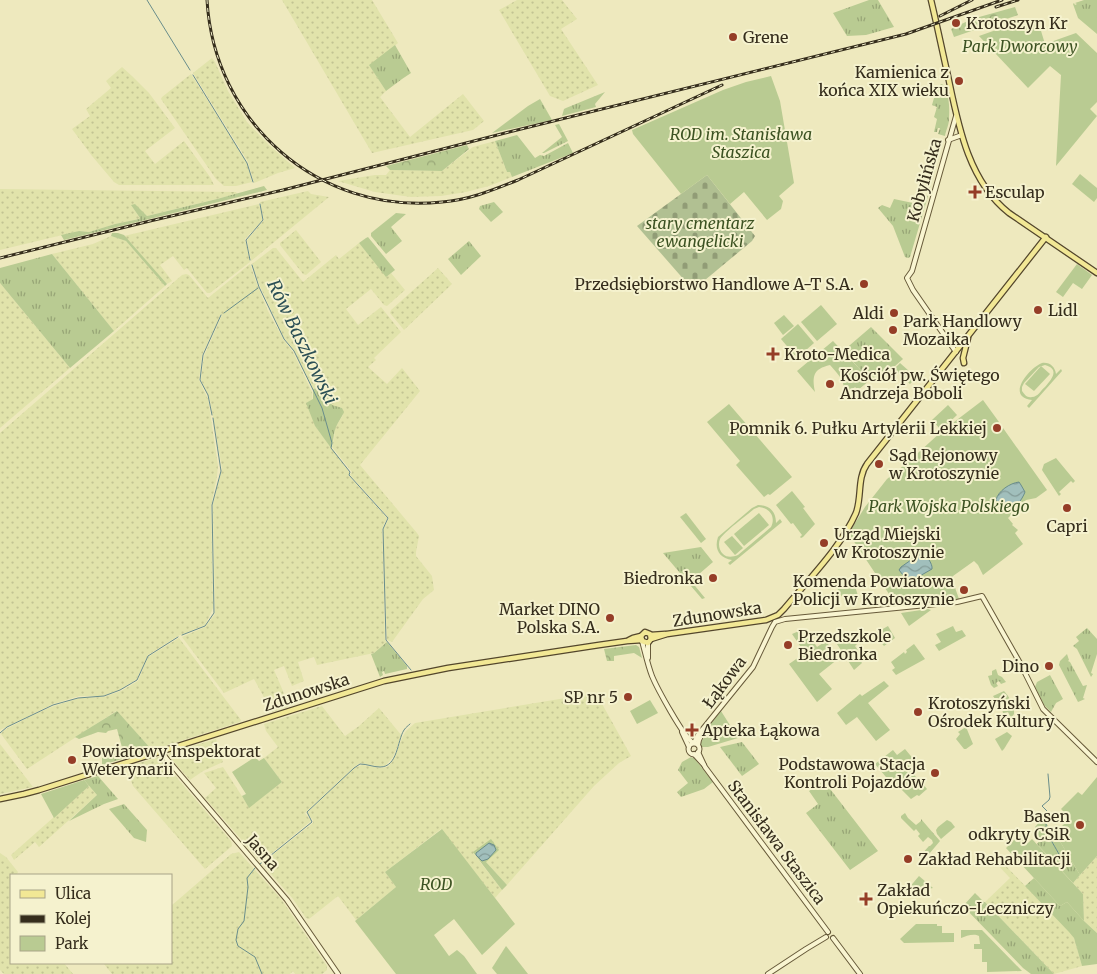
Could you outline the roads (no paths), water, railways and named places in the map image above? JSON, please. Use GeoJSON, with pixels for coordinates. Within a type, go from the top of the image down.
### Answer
{"type":"FeatureCollection","features":[{"type":"Feature","properties":{"kind":"main road"},"geometry":{"type":"LineString","coordinates":[[931,0],[956,116],[977,175],[988,192],[1004,209],[1097,273]]}},
{"type":"Feature","properties":{"kind":"main road"},"geometry":{"type":"LineString","coordinates":[[956,352],[1046,237]]}},
{"type":"Feature","properties":{"kind":"main road"},"geometry":{"type":"LineString","coordinates":[[964,363],[962,358],[968,335]]}},
{"type":"Feature","properties":{"kind":"main road","name":"Zdunowska"},"geometry":{"type":"LineString","coordinates":[[0,799],[32,792],[384,681],[448,668],[628,641],[633,638],[646,639],[772,618],[784,609],[832,552],[858,506],[864,469],[956,352]]}},
{"type":"Feature","properties":{"kind":"street","name":"Kobylińska"},"geometry":{"type":"LineString","coordinates":[[956,116],[912,271],[907,278],[956,352]]}},
{"type":"Feature","properties":{"kind":"street"},"geometry":{"type":"LineString","coordinates":[[948,140],[962,135]]}},
{"type":"Feature","properties":{"kind":"street","name":"Zdunowska"},"geometry":{"type":"LineString","coordinates":[[774,623],[784,619],[957,602],[982,596],[1044,709],[1097,762]]}},
{"type":"Feature","properties":{"kind":"street","name":"Łąkowa"},"geometry":{"type":"LineString","coordinates":[[689,747],[695,744],[704,728],[753,667],[774,623]]}},
{"type":"Feature","properties":{"kind":"street"},"geometry":{"type":"LineString","coordinates":[[646,639],[652,675],[680,728],[690,752],[696,753],[700,749],[690,741],[680,728]]}},
{"type":"Feature","properties":{"kind":"street","name":"Jasna"},"geometry":{"type":"LineString","coordinates":[[161,751],[287,900],[338,974]]}},
{"type":"Feature","properties":{"kind":"street","name":"Stanisława Staszica"},"geometry":{"type":"LineString","coordinates":[[696,753],[828,932]]}},
{"type":"Feature","properties":{"kind":"street"},"geometry":{"type":"LineString","coordinates":[[768,974],[826,937],[826,933],[831,931],[834,935],[833,938],[860,974]]}},
{"type":"Feature","properties":{"kind":"street"},"geometry":{"type":"LineString","coordinates":[[826,937],[829,939],[833,938]]}},
{"type":"Feature","properties":{"kind":"water"},"geometry":{"type":"Polygon","coordinates":[[[1019,482],[1025,492],[1024,495],[1013,508],[1007,511],[1004,510],[996,500],[997,497],[1005,488],[1019,482]]]}},
{"type":"Feature","properties":{"kind":"water"},"geometry":{"type":"Polygon","coordinates":[[[921,553],[929,560],[932,569],[911,581],[907,580],[899,570],[921,553]]]}},
{"type":"Feature","properties":{"kind":"water"},"geometry":{"type":"Polygon","coordinates":[[[489,843],[494,845],[496,850],[488,859],[482,861],[476,853],[489,843]]]}},
{"type":"Feature","properties":{"kind":"waterway","name":"Rów Baszkowski"},"geometry":{"type":"LineString","coordinates":[[147,0],[190,70]]}},
{"type":"Feature","properties":{"kind":"waterway","name":"Rów Baszkowski"},"geometry":{"type":"LineString","coordinates":[[193,75],[247,163],[253,182]]}},
{"type":"Feature","properties":{"kind":"waterway","name":"Rów Baszkowski"},"geometry":{"type":"LineString","coordinates":[[250,260],[246,240],[263,220],[260,204]]}},
{"type":"Feature","properties":{"kind":"waterway","name":"Rów Baszkowski"},"geometry":{"type":"LineString","coordinates":[[252,265],[259,287],[284,339],[294,351],[322,408],[332,443],[331,448],[350,472],[349,475],[388,518],[383,529],[386,640],[411,670]]}},
{"type":"Feature","properties":{"kind":"waterway"},"geometry":{"type":"LineString","coordinates":[[224,313],[258,288]]}},
{"type":"Feature","properties":{"kind":"waterway"},"geometry":{"type":"LineString","coordinates":[[212,415],[208,395],[200,380],[203,355],[221,315]]}},
{"type":"Feature","properties":{"kind":"waterway"},"geometry":{"type":"LineString","coordinates":[[182,635],[205,626],[214,613],[212,505],[221,471],[213,418]]}},
{"type":"Feature","properties":{"kind":"waterway"},"geometry":{"type":"LineString","coordinates":[[0,733],[7,727],[53,705],[78,698],[104,696],[120,690],[137,680],[148,656],[178,637]]}},
{"type":"Feature","properties":{"kind":"waterway","name":"Rów Baszkowski"},"geometry":{"type":"LineString","coordinates":[[260,864],[312,822],[307,812],[354,768],[360,764],[380,767],[390,763],[394,758],[404,730],[410,724]]}},
{"type":"Feature","properties":{"kind":"waterway"},"geometry":{"type":"LineString","coordinates":[[1048,774],[1050,797],[1042,806],[1049,813],[1046,819],[1047,832],[1062,861]]}},
{"type":"Feature","properties":{"kind":"waterway","name":"Rów Baszkowski"},"geometry":{"type":"LineString","coordinates":[[255,868],[247,878],[248,887],[244,921],[238,929],[236,940],[238,946],[255,957],[262,974]]}},
{"type":"Feature","properties":{"kind":"railway"},"geometry":{"type":"LineString","coordinates":[[207,0],[214,44],[229,85],[252,121],[281,152],[315,176],[354,193],[397,202],[452,201],[490,191],[518,180],[722,85]]}},
{"type":"Feature","properties":{"kind":"railway"},"geometry":{"type":"LineString","coordinates":[[940,16],[972,0]]}},
{"type":"Feature","properties":{"kind":"railway"},"geometry":{"type":"LineString","coordinates":[[0,258],[283,190],[906,34],[1002,0]]}},
{"type":"Feature","properties":{"kind":"railway"},"geometry":{"type":"LineString","coordinates":[[996,7],[1018,0]]}},
{"type":"Feature","properties":{"kind":"place","name":"Krotoszyn Kr"},"geometry":{"type":"Point","coordinates":[956,23]}},
{"type":"Feature","properties":{"kind":"place","name":"Grene"},"geometry":{"type":"Point","coordinates":[733,37]}},
{"type":"Feature","properties":{"kind":"place","name":"Kamienica z końca XIX wieku"},"geometry":{"type":"Point","coordinates":[959,81]}},
{"type":"Feature","properties":{"kind":"place","name":"Esculap"},"geometry":{"type":"Point","coordinates":[975,192]}},
{"type":"Feature","properties":{"kind":"place","name":"Przedsiębiorstwo Handlowe A-T S.A."},"geometry":{"type":"Point","coordinates":[864,284]}},
{"type":"Feature","properties":{"kind":"place","name":"Lidl"},"geometry":{"type":"Point","coordinates":[1038,310]}},
{"type":"Feature","properties":{"kind":"place","name":"Aldi"},"geometry":{"type":"Point","coordinates":[894,313]}},
{"type":"Feature","properties":{"kind":"place","name":"Park Handlowy Mozaika"},"geometry":{"type":"Point","coordinates":[893,330]}},
{"type":"Feature","properties":{"kind":"place","name":"Kroto-Medica"},"geometry":{"type":"Point","coordinates":[773,354]}},
{"type":"Feature","properties":{"kind":"place","name":"Kościół pw. Świętego Andrzeja Boboli"},"geometry":{"type":"Point","coordinates":[830,384]}},
{"type":"Feature","properties":{"kind":"place","name":"Pomnik 6. Pułku Artylerii Lekkiej"},"geometry":{"type":"Point","coordinates":[997,428]}},
{"type":"Feature","properties":{"kind":"place","name":"Sąd Rejonowy w Krotoszynie"},"geometry":{"type":"Point","coordinates":[879,464]}},
{"type":"Feature","properties":{"kind":"place","name":"Capri"},"geometry":{"type":"Point","coordinates":[1067,508]}},
{"type":"Feature","properties":{"kind":"place","name":"Urząd Miejski w Krotoszynie"},"geometry":{"type":"Point","coordinates":[824,543]}},
{"type":"Feature","properties":{"kind":"place","name":"Biedronka"},"geometry":{"type":"Point","coordinates":[713,578]}},
{"type":"Feature","properties":{"kind":"place","name":"Komenda Powiatowa Policji w Krotoszynie"},"geometry":{"type":"Point","coordinates":[964,590]}},
{"type":"Feature","properties":{"kind":"place","name":"Market DINO Polska S.A."},"geometry":{"type":"Point","coordinates":[610,618]}},
{"type":"Feature","properties":{"kind":"place","name":"Przedszkole Biedronka"},"geometry":{"type":"Point","coordinates":[788,645]}},
{"type":"Feature","properties":{"kind":"place","name":"Dino"},"geometry":{"type":"Point","coordinates":[1049,666]}},
{"type":"Feature","properties":{"kind":"place","name":"SP nr 5"},"geometry":{"type":"Point","coordinates":[628,697]}},
{"type":"Feature","properties":{"kind":"place","name":"Krotoszyński Ośrodek Kultury"},"geometry":{"type":"Point","coordinates":[918,712]}},
{"type":"Feature","properties":{"kind":"place","name":"Apteka Łąkowa"},"geometry":{"type":"Point","coordinates":[692,730]}},
{"type":"Feature","properties":{"kind":"place","name":"Powiatowy Inspektorat Weterynarii"},"geometry":{"type":"Point","coordinates":[72,760]}},
{"type":"Feature","properties":{"kind":"place","name":"Podstawowa Stacja Kontroli Pojazdów"},"geometry":{"type":"Point","coordinates":[935,773]}},
{"type":"Feature","properties":{"kind":"place","name":"Basen odkryty CSiR"},"geometry":{"type":"Point","coordinates":[1080,825]}},
{"type":"Feature","properties":{"kind":"place","name":"Zakład Rehabilitacji"},"geometry":{"type":"Point","coordinates":[908,859]}},
{"type":"Feature","properties":{"kind":"place","name":"Zakład Opiekuńczo-Leczniczy"},"geometry":{"type":"Point","coordinates":[866,899]}},
{"type":"Feature","properties":{"kind":"park label","name":"Park Dworcowy"},"geometry":{"type":"Point","coordinates":[1020,46]}},
{"type":"Feature","properties":{"kind":"park label","name":"ROD im. Stanisława Staszica"},"geometry":{"type":"Point","coordinates":[741,143]}},
{"type":"Feature","properties":{"kind":"park label","name":"stary cmentarz ewangelicki"},"geometry":{"type":"Point","coordinates":[700,232]}},
{"type":"Feature","properties":{"kind":"park label","name":"Park Wojska Polskiego"},"geometry":{"type":"Point","coordinates":[949,506]}},
{"type":"Feature","properties":{"kind":"park label","name":"ROD"},"geometry":{"type":"Point","coordinates":[436,884]}}]}
